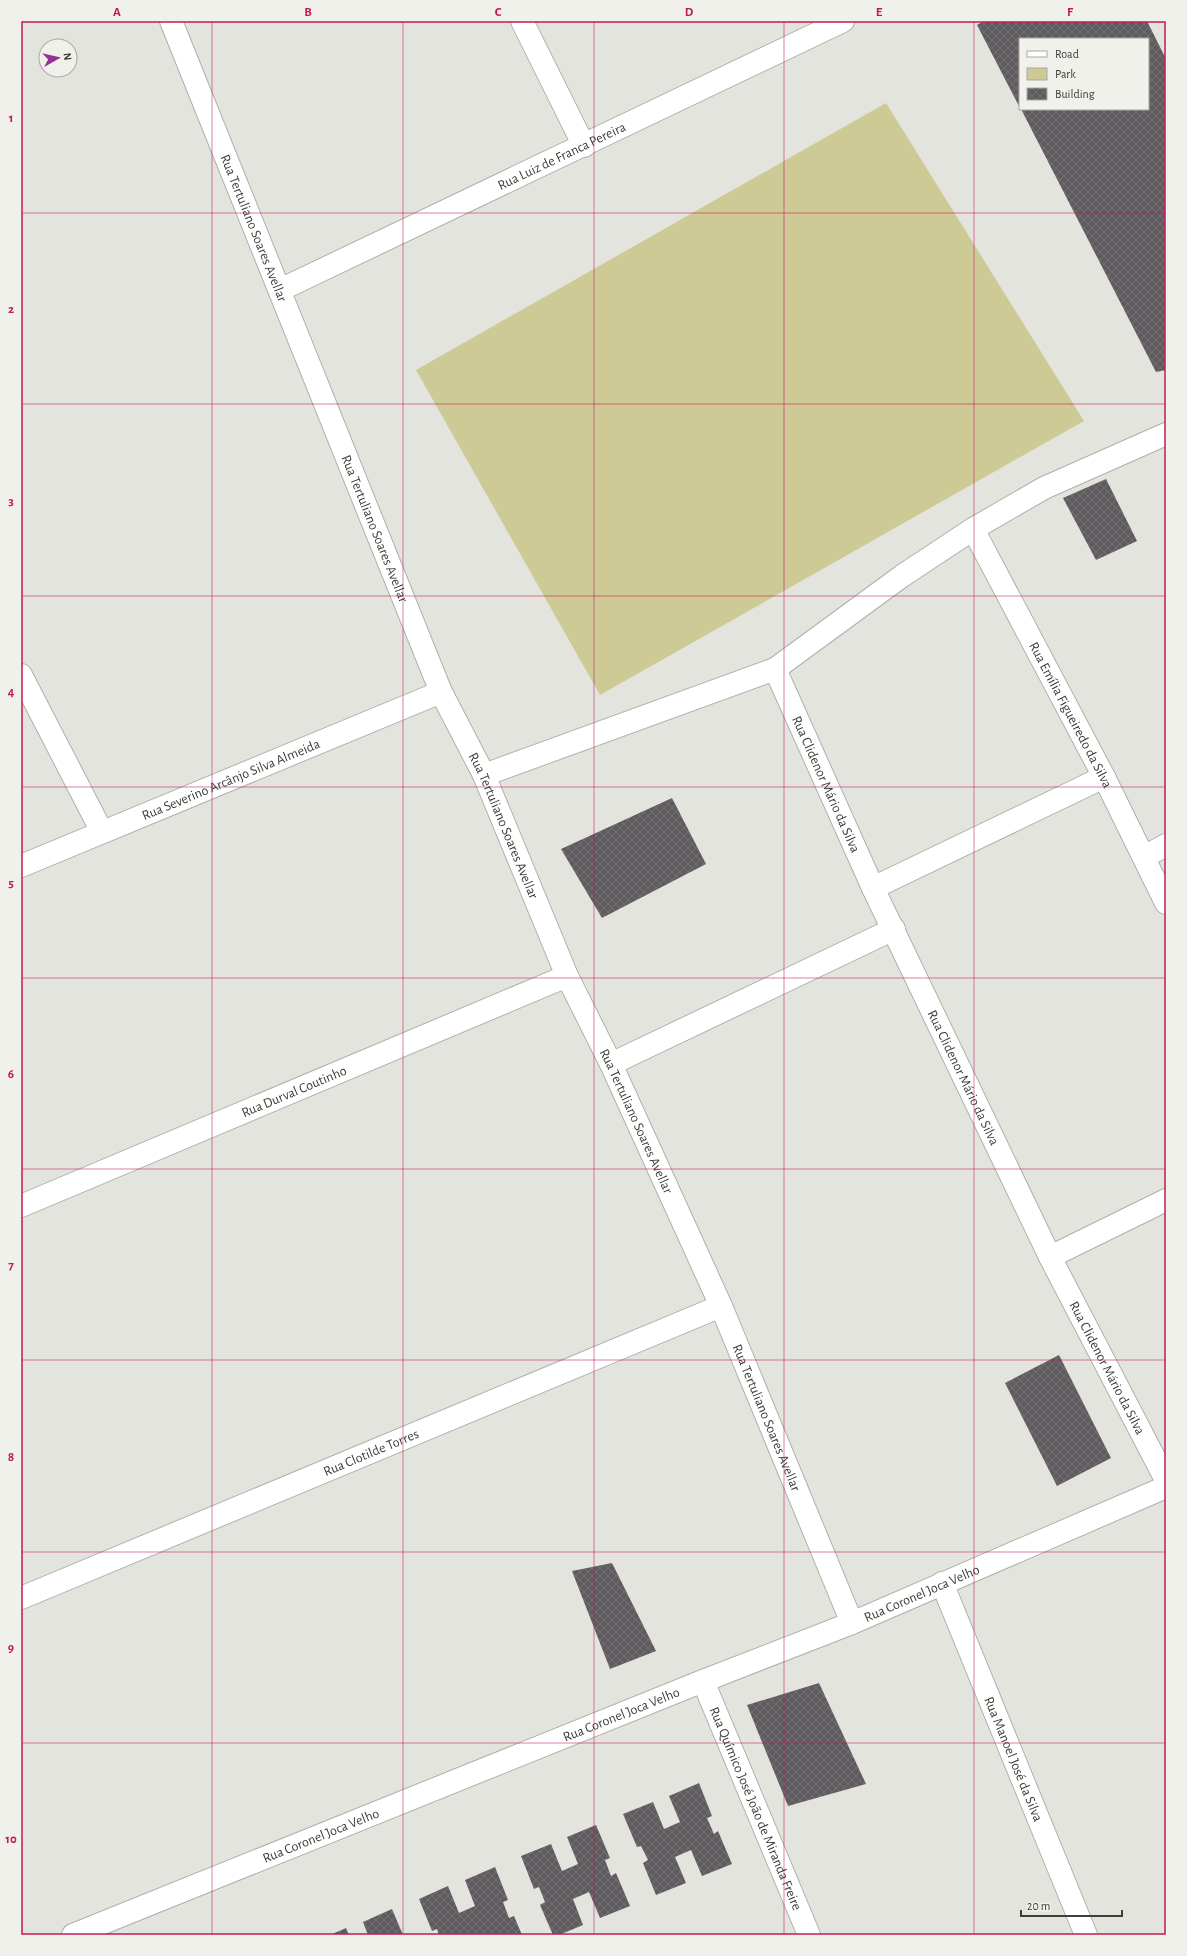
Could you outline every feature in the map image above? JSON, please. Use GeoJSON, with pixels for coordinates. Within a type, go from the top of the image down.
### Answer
{"type":"FeatureCollection","features":[{"type":"Feature","properties":{"kind":"street","name":"Rua Tertuliano Soares Avellar"},"geometry":{"type":"LineString","coordinates":[[171,21],[441,692],[484,775],[567,976],[611,1064],[721,1306],[852,1623]]}},
{"type":"Feature","properties":{"kind":"street"},"geometry":{"type":"LineString","coordinates":[[522,21],[584,146]]}},
{"type":"Feature","properties":{"kind":"street","name":"Rua Luiz de Franca Pereira"},"geometry":{"type":"LineString","coordinates":[[280,290],[584,146],[831,24]]}},
{"type":"Feature","properties":{"kind":"street"},"geometry":{"type":"LineString","coordinates":[[484,775],[775,669],[902,576],[973,529],[1044,488],[1166,434]]}},
{"type":"Feature","properties":{"kind":"street","name":"Rua Emília Figueiredo da Silva"},"geometry":{"type":"LineString","coordinates":[[973,529],[1104,777],[1166,902]]}},
{"type":"Feature","properties":{"kind":"street","name":"Rua Clidenor Mário da Silva"},"geometry":{"type":"LineString","coordinates":[[775,669],[872,888],[894,929],[1050,1257],[1166,1480]]}},
{"type":"Feature","properties":{"kind":"street"},"geometry":{"type":"LineString","coordinates":[[21,675],[102,832]]}},
{"type":"Feature","properties":{"kind":"street","name":"Rua Severino Arcânjo Silva Almeida"},"geometry":{"type":"LineString","coordinates":[[21,866],[441,692]]}},
{"type":"Feature","properties":{"kind":"street"},"geometry":{"type":"LineString","coordinates":[[872,888],[1104,777]]}},
{"type":"Feature","properties":{"kind":"street"},"geometry":{"type":"LineString","coordinates":[[1144,856],[1166,845]]}},
{"type":"Feature","properties":{"kind":"street"},"geometry":{"type":"LineString","coordinates":[[611,1064],[894,929]]}},
{"type":"Feature","properties":{"kind":"street","name":"Rua Durval Coutinho"},"geometry":{"type":"LineString","coordinates":[[21,1206],[567,976]]}},
{"type":"Feature","properties":{"kind":"street"},"geometry":{"type":"LineString","coordinates":[[1050,1257],[1166,1200]]}},
{"type":"Feature","properties":{"kind":"street","name":"Rua Clotilde Torres"},"geometry":{"type":"LineString","coordinates":[[21,1598],[721,1306]]}},
{"type":"Feature","properties":{"kind":"street","name":"Rua Coronel Joca Velho"},"geometry":{"type":"LineString","coordinates":[[73,1935],[703,1681],[852,1623],[1166,1487]]}},
{"type":"Feature","properties":{"kind":"street","name":"Rua Manoel José da Silva"},"geometry":{"type":"LineString","coordinates":[[942,1583],[1086,1935]]}},
{"type":"Feature","properties":{"kind":"street","name":"Rua Químico José João de Miranda Freire"},"geometry":{"type":"LineString","coordinates":[[703,1681],[809,1935]]}},
{"type":"Feature","properties":{"kind":"green space"},"geometry":{"type":"Polygon","coordinates":[[[886,103],[1084,421],[600,695],[416,370],[886,103]]]}},
{"type":"Feature","properties":{"kind":"building"},"geometry":{"type":"Polygon","coordinates":[[[984,21],[1147,21],[1166,59],[1166,370],[1156,372],[1022,110],[1149,110],[1149,38],[1019,38],[1019,106],[977,25],[984,21]]]}},
{"type":"Feature","properties":{"kind":"building"},"geometry":{"type":"Polygon","coordinates":[[[1106,479],[1137,541],[1096,560],[1063,498],[1106,479]]]}},
{"type":"Feature","properties":{"kind":"building"},"geometry":{"type":"Polygon","coordinates":[[[672,798],[706,864],[602,918],[561,849],[672,798]]]}},
{"type":"Feature","properties":{"kind":"building"},"geometry":{"type":"Polygon","coordinates":[[[1059,1355],[1111,1458],[1057,1486],[1005,1383],[1059,1355]]]}},
{"type":"Feature","properties":{"kind":"building"},"geometry":{"type":"Polygon","coordinates":[[[612,1563],[656,1651],[610,1669],[572,1571],[612,1563]]]}},
{"type":"Feature","properties":{"kind":"building"},"geometry":{"type":"Polygon","coordinates":[[[819,1683],[866,1784],[788,1806],[747,1705],[819,1683]]]}},
{"type":"Feature","properties":{"kind":"building"},"geometry":{"type":"Polygon","coordinates":[[[699,1783],[712,1816],[707,1818],[714,1834],[718,1831],[732,1864],[702,1876],[691,1850],[675,1857],[686,1883],[656,1895],[643,1863],[648,1860],[641,1846],[637,1847],[623,1814],[653,1802],[664,1829],[680,1822],[669,1796],[699,1783]]]}},
{"type":"Feature","properties":{"kind":"building"},"geometry":{"type":"Polygon","coordinates":[[[596,1825],[610,1858],[605,1860],[611,1876],[616,1873],[630,1906],[600,1918],[589,1892],[573,1899],[583,1925],[559,1935],[553,1935],[540,1905],[545,1902],[539,1887],[534,1889],[521,1856],[551,1844],[562,1871],[578,1864],[567,1837],[596,1825]]]}},
{"type":"Feature","properties":{"kind":"building"},"geometry":{"type":"Polygon","coordinates":[[[495,1867],[508,1900],[503,1902],[509,1918],[514,1916],[522,1935],[439,1935],[437,1929],[432,1931],[419,1899],[448,1886],[459,1913],[475,1906],[465,1880],[495,1867]]]}},
{"type":"Feature","properties":{"kind":"building"},"geometry":{"type":"Polygon","coordinates":[[[392,1909],[403,1935],[368,1935],[363,1922],[392,1909]]]}},
{"type":"Feature","properties":{"kind":"building"},"geometry":{"type":"Polygon","coordinates":[[[346,1928],[349,1935],[330,1935],[346,1928]]]}}]}
